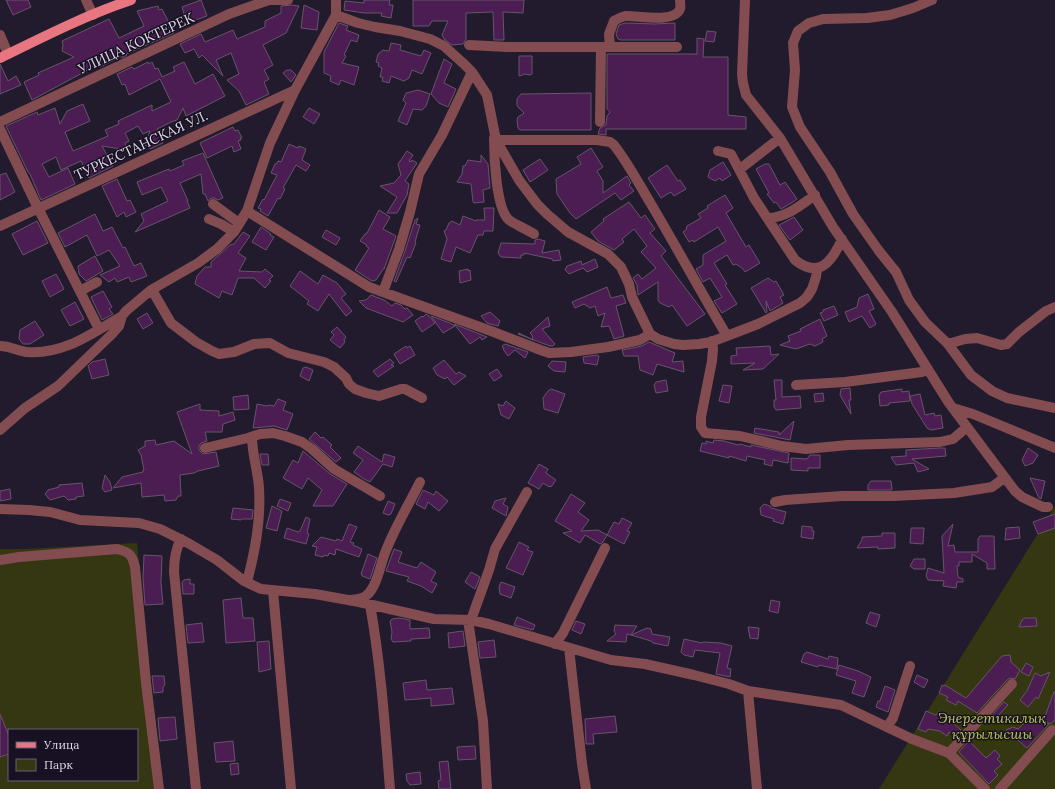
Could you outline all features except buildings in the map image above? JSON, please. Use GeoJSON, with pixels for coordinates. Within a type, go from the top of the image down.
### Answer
{"type":"FeatureCollection","features":[{"type":"Feature","properties":{"kind":"main road"},"geometry":{"type":"LineString","coordinates":[[4,56],[93,15],[131,0]]}},
{"type":"Feature","properties":{"kind":"street"},"geometry":{"type":"LineString","coordinates":[[86,0],[93,15]]}},
{"type":"Feature","properties":{"kind":"street","name":"УЛИЦА КОКТЕРЕК"},"geometry":{"type":"LineString","coordinates":[[0,122],[229,14],[269,0],[288,0]]}},
{"type":"Feature","properties":{"kind":"street"},"geometry":{"type":"LineString","coordinates":[[0,346],[7,346],[27,352],[53,351],[82,340],[122,316],[152,290],[217,250],[237,227],[246,211],[270,143],[295,90],[336,15],[336,0]]}},
{"type":"Feature","properties":{"kind":"street"},"geometry":{"type":"LineString","coordinates":[[600,122],[605,47],[614,22],[623,17],[654,18],[673,16],[680,8],[680,0]]}},
{"type":"Feature","properties":{"kind":"street"},"geometry":{"type":"LineString","coordinates":[[745,0],[742,74],[746,95],[780,138],[842,239],[892,312],[953,408],[1004,478],[1014,491],[1022,497],[1043,507],[1048,507]]}},
{"type":"Feature","properties":{"kind":"street"},"geometry":{"type":"LineString","coordinates":[[932,0],[890,15],[867,18],[824,18],[809,23],[798,31],[793,43],[795,70],[792,107],[800,127],[830,172],[853,214],[896,272],[909,300],[925,322],[948,344],[971,375],[992,391],[1007,398],[1055,408]]}},
{"type":"Feature","properties":{"kind":"street"},"geometry":{"type":"LineString","coordinates":[[336,15],[358,23],[400,30],[430,39],[444,46],[472,72],[488,95],[495,135],[497,183],[501,206],[509,220],[534,234]]}},
{"type":"Feature","properties":{"kind":"street"},"geometry":{"type":"LineString","coordinates":[[0,35],[4,56]]}},
{"type":"Feature","properties":{"kind":"street"},"geometry":{"type":"LineString","coordinates":[[469,44],[507,47],[678,47]]}},
{"type":"Feature","properties":{"kind":"street"},"geometry":{"type":"LineString","coordinates":[[384,292],[410,212],[419,174],[442,135],[472,72]]}},
{"type":"Feature","properties":{"kind":"street","name":"ТУРКЕСТАНСКАЯ УЛ."},"geometry":{"type":"LineString","coordinates":[[0,226],[295,90]]}},
{"type":"Feature","properties":{"kind":"street"},"geometry":{"type":"LineString","coordinates":[[0,129],[99,329]]}},
{"type":"Feature","properties":{"kind":"street"},"geometry":{"type":"LineString","coordinates":[[495,135],[518,180],[537,204],[568,232],[608,254],[621,267],[632,297],[650,334],[667,342],[683,345],[699,344],[727,336],[758,324],[800,303],[807,297],[812,289],[817,269]]}},
{"type":"Feature","properties":{"kind":"street"},"geometry":{"type":"LineString","coordinates":[[495,135],[597,140],[614,144],[669,234],[697,287],[727,336]]}},
{"type":"Feature","properties":{"kind":"street"},"geometry":{"type":"LineString","coordinates":[[740,169],[780,138]]}},
{"type":"Feature","properties":{"kind":"street"},"geometry":{"type":"LineString","coordinates":[[718,151],[731,154],[754,198],[795,260],[806,267],[817,269],[832,258],[842,239]]}},
{"type":"Feature","properties":{"kind":"street"},"geometry":{"type":"LineString","coordinates":[[768,218],[781,216],[792,211],[815,195]]}},
{"type":"Feature","properties":{"kind":"street"},"geometry":{"type":"LineString","coordinates":[[213,204],[237,227]]}},
{"type":"Feature","properties":{"kind":"street"},"geometry":{"type":"LineString","coordinates":[[246,211],[357,281],[369,287],[549,353],[571,352],[608,347],[640,340],[650,334]]}},
{"type":"Feature","properties":{"kind":"street"},"geometry":{"type":"LineString","coordinates":[[209,219],[221,224],[237,227]]}},
{"type":"Feature","properties":{"kind":"street"},"geometry":{"type":"LineString","coordinates":[[80,291],[98,282]]}},
{"type":"Feature","properties":{"kind":"street"},"geometry":{"type":"LineString","coordinates":[[152,290],[171,323],[196,342],[219,354],[234,352],[254,344],[270,344],[288,353],[324,362],[334,367],[346,378],[349,384],[366,393],[379,396],[405,389],[422,398]]}},
{"type":"Feature","properties":{"kind":"street"},"geometry":{"type":"LineString","coordinates":[[948,344],[965,339],[977,338],[1000,345],[1007,344],[1019,332],[1046,311],[1055,307]]}},
{"type":"Feature","properties":{"kind":"street"},"geometry":{"type":"LineString","coordinates":[[0,430],[25,408],[58,386],[112,334],[119,326],[122,316]]}},
{"type":"Feature","properties":{"kind":"street"},"geometry":{"type":"LineString","coordinates":[[712,341],[714,349],[701,417],[701,427],[705,433],[740,436],[782,446],[806,449],[848,445],[940,442],[953,439],[967,427]]}},
{"type":"Feature","properties":{"kind":"street"},"geometry":{"type":"LineString","coordinates":[[796,385],[869,379],[922,372],[928,369]]}},
{"type":"Feature","properties":{"kind":"street"},"geometry":{"type":"LineString","coordinates":[[953,408],[973,414],[1055,448]]}},
{"type":"Feature","properties":{"kind":"street"},"geometry":{"type":"LineString","coordinates":[[205,448],[260,434],[273,433],[302,442],[334,469],[380,496]]}},
{"type":"Feature","properties":{"kind":"street"},"geometry":{"type":"LineString","coordinates":[[247,582],[257,540],[259,516],[258,478],[252,446],[252,436]]}},
{"type":"Feature","properties":{"kind":"street"},"geometry":{"type":"LineString","coordinates":[[775,502],[834,496],[908,496],[970,491],[992,488],[1004,478]]}},
{"type":"Feature","properties":{"kind":"street"},"geometry":{"type":"LineString","coordinates":[[350,601],[363,598],[369,592],[402,515],[420,482]]}},
{"type":"Feature","properties":{"kind":"street"},"geometry":{"type":"LineString","coordinates":[[487,789],[483,721],[469,620],[489,570],[495,549],[527,492]]}},
{"type":"Feature","properties":{"kind":"street"},"geometry":{"type":"LineString","coordinates":[[0,509],[50,512],[80,520],[139,523],[160,529],[181,539],[217,560],[247,582],[261,589],[315,594],[434,619],[469,620],[489,624],[611,660],[645,664],[694,675],[729,684],[748,691],[841,706],[949,753],[982,788]]}},
{"type":"Feature","properties":{"kind":"street"},"geometry":{"type":"LineString","coordinates":[[181,539],[174,557],[174,572],[196,789]]}},
{"type":"Feature","properties":{"kind":"street"},"geometry":{"type":"LineString","coordinates":[[555,644],[563,633],[605,548]]}},
{"type":"Feature","properties":{"kind":"street"},"geometry":{"type":"LineString","coordinates":[[0,560],[19,557],[117,550],[128,552],[133,558],[159,789]]}},
{"type":"Feature","properties":{"kind":"street"},"geometry":{"type":"LineString","coordinates":[[273,590],[291,789]]}},
{"type":"Feature","properties":{"kind":"street"},"geometry":{"type":"LineString","coordinates":[[370,605],[374,626],[390,789]]}},
{"type":"Feature","properties":{"kind":"street"},"geometry":{"type":"LineString","coordinates":[[569,648],[586,789]]}},
{"type":"Feature","properties":{"kind":"street"},"geometry":{"type":"LineString","coordinates":[[887,727],[893,718],[910,666]]}},
{"type":"Feature","properties":{"kind":"street"},"geometry":{"type":"LineString","coordinates":[[949,753],[1012,684]]}},
{"type":"Feature","properties":{"kind":"street"},"geometry":{"type":"LineString","coordinates":[[748,691],[757,789]]}},
{"type":"Feature","properties":{"kind":"street"},"geometry":{"type":"LineString","coordinates":[[1000,789],[1052,730]]}},
{"type":"Feature","properties":{"kind":"green space","name":"Энергетикалық құрылысшы"},"geometry":{"type":"Polygon","coordinates":[[[1055,506],[1055,789],[879,789],[1055,506]]]}},
{"type":"Feature","properties":{"kind":"green space"},"geometry":{"type":"Polygon","coordinates":[[[137,543],[162,789],[0,789],[0,549],[137,543]]]}}]}
